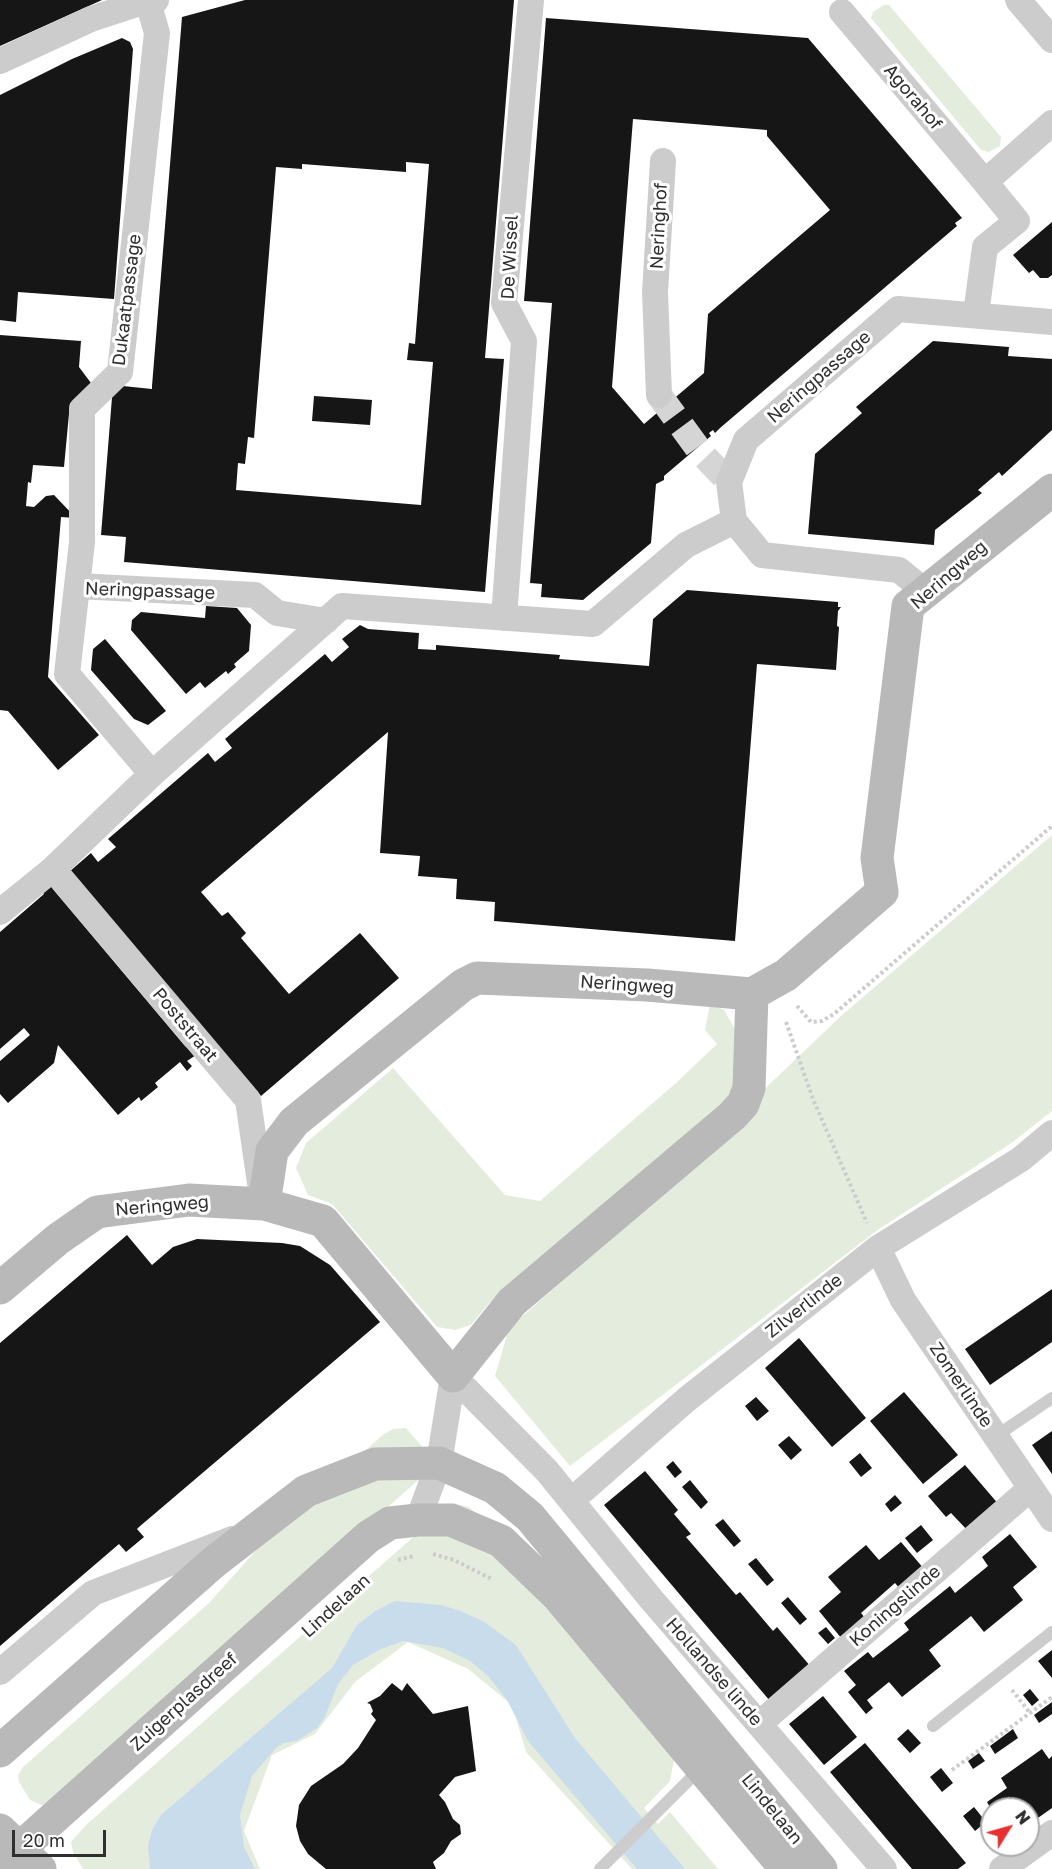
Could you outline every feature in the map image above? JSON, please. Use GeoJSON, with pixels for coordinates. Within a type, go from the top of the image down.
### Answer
{"type":"FeatureCollection","features":[{"type":"Feature","properties":{"kind":"street"},"geometry":{"type":"LineString","coordinates":[[0,60],[91,19],[151,0]]}},
{"type":"Feature","properties":{"kind":"street","name":"Dukaatpassage"},"geometry":{"type":"LineString","coordinates":[[77,586],[82,542],[82,409],[120,372],[157,33],[151,0]]}},
{"type":"Feature","properties":{"kind":"street","name":"De Wissel"},"geometry":{"type":"LineString","coordinates":[[504,618],[524,341],[504,303],[531,0]]}},
{"type":"Feature","properties":{"kind":"street"},"geometry":{"type":"LineString","coordinates":[[1018,0],[1052,40]]}},
{"type":"Feature","properties":{"kind":"street","name":"Agorahof"},"geometry":{"type":"LineString","coordinates":[[843,4],[1017,221],[985,247],[976,314]]}},
{"type":"Feature","properties":{"kind":"street"},"geometry":{"type":"LineString","coordinates":[[985,182],[1052,123]]}},
{"type":"Feature","properties":{"kind":"street","name":"Neringhof"},"geometry":{"type":"LineString","coordinates":[[658,395],[655,292],[663,161]]}},
{"type":"Feature","properties":{"kind":"street","name":"Neringpassage"},"geometry":{"type":"LineString","coordinates":[[734,521],[729,482],[746,440],[898,309],[1052,322]]}},
{"type":"Feature","properties":{"kind":"street","name":"Neringweg"},"geometry":{"type":"LineString","coordinates":[[0,1288],[58,1239],[97,1212],[189,1200],[264,1204],[272,1151],[294,1122],[449,994],[477,978],[772,990],[882,892],[877,858],[899,664],[908,606],[1052,490]]}},
{"type":"Feature","properties":{"kind":"street"},"geometry":{"type":"LineString","coordinates":[[0,912],[53,869],[153,774],[342,606],[593,624],[686,545],[734,521],[762,555],[899,570],[926,592]]}},
{"type":"Feature","properties":{"kind":"street","name":"Neringpassage"},"geometry":{"type":"LineString","coordinates":[[153,774],[67,674],[77,586],[255,596],[277,613],[326,621]]}},
{"type":"Feature","properties":{"kind":"street","name":"Poststraat"},"geometry":{"type":"LineString","coordinates":[[53,869],[248,1100],[264,1204]]}},
{"type":"Feature","properties":{"kind":"street"},"geometry":{"type":"LineString","coordinates":[[418,1520],[439,1462],[453,1376],[512,1302],[732,1116],[743,1104],[772,990]]}},
{"type":"Feature","properties":{"kind":"street","name":"Zilverlinde"},"geometry":{"type":"LineString","coordinates":[[572,1500],[686,1400],[878,1248],[1021,1159],[1052,1133]]}},
{"type":"Feature","properties":{"kind":"street"},"geometry":{"type":"LineString","coordinates":[[264,1204],[323,1221],[453,1376]]}},
{"type":"Feature","properties":{"kind":"street","name":"Zomerlinde"},"geometry":{"type":"LineString","coordinates":[[878,1248],[903,1300],[1051,1516]]}},
{"type":"Feature","properties":{"kind":"street","name":"Hollandse linde"},"geometry":{"type":"LineString","coordinates":[[453,1376],[572,1500],[651,1599],[884,1869]]}},
{"type":"Feature","properties":{"kind":"street","name":"Lindelaan"},"geometry":{"type":"LineString","coordinates":[[255,1531],[306,1491],[375,1464],[439,1462],[495,1488],[530,1517],[710,1757],[786,1869]]}},
{"type":"Feature","properties":{"kind":"street","name":"Koningslinde"},"geometry":{"type":"LineString","coordinates":[[759,1724],[1031,1488]]}},
{"type":"Feature","properties":{"kind":"street","name":"Lindelaan"},"geometry":{"type":"LineString","coordinates":[[368,1537],[390,1523],[418,1520],[451,1521],[501,1541],[821,1869]]}},
{"type":"Feature","properties":{"kind":"street"},"geometry":{"type":"LineString","coordinates":[[0,1672],[93,1593],[255,1531]]}},
{"type":"Feature","properties":{"kind":"street"},"geometry":{"type":"LineString","coordinates":[[0,1751],[214,1562],[255,1531]]}},
{"type":"Feature","properties":{"kind":"street","name":"Zuigerplasdreef"},"geometry":{"type":"LineString","coordinates":[[15,1854],[368,1537]]}},
{"type":"Feature","properties":{"kind":"street"},"geometry":{"type":"LineString","coordinates":[[1002,1869],[1052,1833]]}},
{"type":"Feature","properties":{"kind":"lane"},"geometry":{"type":"LineString","coordinates":[[996,1436],[1052,1398]]}},
{"type":"Feature","properties":{"kind":"lane"},"geometry":{"type":"LineString","coordinates":[[933,1726],[1052,1632]]}},
{"type":"Feature","properties":{"kind":"lane"},"geometry":{"type":"LineString","coordinates":[[600,1869],[710,1757]]}},
{"type":"Feature","properties":{"kind":"path"},"geometry":{"type":"LineString","coordinates":[[772,990],[811,1022],[822,1021],[834,1014],[1052,826]]}},
{"type":"Feature","properties":{"kind":"path"},"geometry":{"type":"LineString","coordinates":[[772,990],[782,1006],[806,1079],[878,1248]]}},
{"type":"Feature","properties":{"kind":"path"},"geometry":{"type":"LineString","coordinates":[[428,1553],[454,1560],[500,1584]]}},
{"type":"Feature","properties":{"kind":"path","name":"Lindelaan"},"geometry":{"type":"LineString","coordinates":[[391,1563],[418,1555]]}},
{"type":"Feature","properties":{"kind":"path"},"geometry":{"type":"LineString","coordinates":[[952,1770],[1052,1696]]}},
{"type":"Feature","properties":{"kind":"green space"},"geometry":{"type":"Polygon","coordinates":[[[884,5],[889,5],[1001,137],[1000,146],[989,152],[981,150],[871,18],[873,12],[884,5]]]}},
{"type":"Feature","properties":{"kind":"green space"},"geometry":{"type":"Polygon","coordinates":[[[1052,835],[1052,1111],[1013,1142],[879,1229],[570,1466],[495,1376],[509,1328],[575,1270],[841,1016],[1052,835]]]}},
{"type":"Feature","properties":{"kind":"green space"},"geometry":{"type":"Polygon","coordinates":[[[710,1004],[724,1010],[737,1033],[738,1063],[730,1100],[489,1303],[471,1325],[455,1330],[437,1327],[332,1204],[308,1195],[296,1168],[306,1143],[393,1068],[505,1195],[540,1201],[676,1083],[717,1044],[705,1030],[710,1004]]]}},
{"type":"Feature","properties":{"kind":"green space"},"geometry":{"type":"Polygon","coordinates":[[[406,1428],[437,1464],[44,1806],[30,1800],[19,1782],[18,1775],[23,1767],[209,1603],[275,1529],[384,1434],[393,1429],[406,1428]]]}},
{"type":"Feature","properties":{"kind":"green space"},"geometry":{"type":"Polygon","coordinates":[[[452,1503],[469,1507],[478,1515],[675,1754],[670,1781],[644,1808],[658,1824],[670,1812],[718,1869],[632,1869],[526,1752],[512,1705],[468,1669],[408,1642],[355,1682],[315,1734],[272,1755],[244,1831],[260,1869],[83,1869],[73,1852],[71,1842],[86,1825],[452,1503]]]}},
{"type":"Feature","properties":{"kind":"water"},"geometry":{"type":"Polygon","coordinates":[[[395,1601],[442,1605],[460,1611],[483,1621],[516,1645],[575,1738],[685,1869],[637,1869],[528,1741],[507,1700],[487,1675],[470,1661],[443,1648],[403,1641],[379,1650],[353,1665],[338,1684],[324,1719],[317,1728],[297,1741],[284,1743],[277,1747],[252,1776],[240,1815],[244,1847],[255,1869],[150,1869],[148,1846],[152,1830],[161,1815],[332,1668],[357,1625],[375,1611],[395,1601]]]}},
{"type":"Feature","properties":{"kind":"building"},"geometry":{"type":"Polygon","coordinates":[[[0,0],[102,0],[0,46],[0,0]]]}},
{"type":"Feature","properties":{"kind":"building"},"geometry":{"type":"Polygon","coordinates":[[[245,0],[514,0],[485,358],[504,359],[485,592],[124,562],[126,537],[101,535],[113,385],[152,389],[182,17],[245,0]],[[406,162],[406,172],[302,164],[302,169],[276,167],[254,438],[248,437],[245,464],[238,463],[236,490],[421,505],[433,362],[407,360],[409,343],[415,344],[429,164],[406,162]]]}},
{"type":"Feature","properties":{"kind":"building"},"geometry":{"type":"Polygon","coordinates":[[[546,18],[808,38],[962,218],[955,223],[957,226],[715,433],[713,430],[709,433],[711,436],[664,476],[664,480],[656,484],[651,543],[583,600],[541,597],[542,584],[530,583],[552,303],[524,301],[546,18]],[[633,119],[612,387],[644,424],[704,373],[708,314],[830,210],[767,136],[767,130],[633,119]]]}},
{"type":"Feature","properties":{"kind":"building"},"geometry":{"type":"Polygon","coordinates":[[[122,38],[130,42],[133,49],[114,299],[18,292],[16,322],[0,320],[0,95],[72,59],[122,38]]]}},
{"type":"Feature","properties":{"kind":"building"},"geometry":{"type":"Polygon","coordinates":[[[1052,222],[1052,275],[1048,278],[1040,278],[1033,270],[1029,273],[1013,255],[1052,222]]]}},
{"type":"Feature","properties":{"kind":"building"},"geometry":{"type":"Polygon","coordinates":[[[0,335],[81,341],[79,367],[91,383],[76,403],[70,403],[64,467],[33,465],[31,483],[28,482],[26,506],[34,507],[46,496],[54,495],[76,518],[61,517],[48,677],[99,735],[58,770],[8,711],[0,710],[0,335]]]}},
{"type":"Feature","properties":{"kind":"building"},"geometry":{"type":"Polygon","coordinates":[[[933,341],[1009,347],[1008,356],[1052,359],[1052,430],[1002,476],[999,472],[978,490],[982,493],[935,530],[934,545],[808,534],[815,454],[862,413],[856,407],[933,341]]]}},
{"type":"Feature","properties":{"kind":"building"},"geometry":{"type":"Polygon","coordinates":[[[314,396],[372,400],[370,425],[312,421],[314,396]]]}},
{"type":"Feature","properties":{"kind":"building"},"geometry":{"type":"Polygon","coordinates":[[[687,590],[838,602],[838,607],[841,607],[838,611],[836,670],[757,664],[735,941],[494,921],[495,902],[456,899],[457,879],[418,876],[420,856],[380,853],[388,732],[201,892],[222,916],[228,912],[246,933],[241,938],[289,994],[360,933],[399,978],[261,1096],[69,872],[91,853],[98,862],[116,847],[108,839],[208,753],[215,762],[232,748],[225,739],[325,654],[332,662],[349,647],[342,639],[360,625],[368,629],[419,633],[418,649],[436,650],[436,645],[560,655],[559,659],[649,666],[653,619],[687,590]]]}},
{"type":"Feature","properties":{"kind":"building"},"geometry":{"type":"Polygon","coordinates":[[[206,606],[237,608],[251,625],[249,651],[234,664],[236,667],[228,674],[226,671],[205,688],[200,682],[186,694],[131,630],[132,620],[141,612],[205,618],[206,606]]]}},
{"type":"Feature","properties":{"kind":"building"},"geometry":{"type":"Polygon","coordinates":[[[105,639],[166,711],[148,725],[134,719],[91,670],[93,649],[105,639]]]}},
{"type":"Feature","properties":{"kind":"building"},"geometry":{"type":"Polygon","coordinates":[[[51,882],[55,887],[53,889],[185,1046],[196,1055],[187,1061],[192,1066],[187,1071],[180,1062],[155,1083],[158,1087],[141,1101],[139,1097],[118,1115],[58,1045],[54,1063],[8,1103],[0,1094],[0,1061],[30,1035],[24,1028],[0,1049],[0,932],[44,894],[42,891],[51,882]]]}},
{"type":"Feature","properties":{"kind":"building"},"geometry":{"type":"Polygon","coordinates":[[[127,1235],[152,1265],[173,1247],[197,1239],[300,1246],[330,1265],[380,1322],[139,1527],[137,1529],[144,1537],[126,1552],[119,1544],[0,1646],[0,1343],[127,1235]]]}},
{"type":"Feature","properties":{"kind":"building"},"geometry":{"type":"Polygon","coordinates":[[[1052,1289],[1052,1342],[990,1385],[965,1349],[1052,1289]]]}},
{"type":"Feature","properties":{"kind":"building"},"geometry":{"type":"Polygon","coordinates":[[[799,1338],[866,1418],[832,1447],[765,1368],[799,1338]]]}},
{"type":"Feature","properties":{"kind":"building"},"geometry":{"type":"Polygon","coordinates":[[[904,1392],[958,1455],[923,1484],[870,1421],[904,1392]]]}},
{"type":"Feature","properties":{"kind":"building"},"geometry":{"type":"Polygon","coordinates":[[[756,1397],[769,1411],[757,1421],[745,1406],[756,1397]]]}},
{"type":"Feature","properties":{"kind":"building"},"geometry":{"type":"Polygon","coordinates":[[[1052,1431],[1052,1474],[1032,1445],[1052,1431]]]}},
{"type":"Feature","properties":{"kind":"building"},"geometry":{"type":"Polygon","coordinates":[[[789,1436],[802,1450],[791,1460],[778,1445],[789,1436]]]}},
{"type":"Feature","properties":{"kind":"building"},"geometry":{"type":"Polygon","coordinates":[[[860,1453],[872,1468],[861,1477],[849,1462],[860,1453]]]}},
{"type":"Feature","properties":{"kind":"building"},"geometry":{"type":"Polygon","coordinates":[[[673,1461],[682,1472],[675,1478],[666,1467],[673,1461]]]}},
{"type":"Feature","properties":{"kind":"building"},"geometry":{"type":"Polygon","coordinates":[[[965,1465],[1000,1506],[969,1532],[951,1513],[946,1517],[928,1496],[965,1465]]]}},
{"type":"Feature","properties":{"kind":"building"},"geometry":{"type":"Polygon","coordinates":[[[645,1471],[678,1510],[674,1514],[691,1534],[686,1537],[736,1595],[740,1592],[773,1631],[777,1627],[811,1667],[770,1701],[604,1505],[645,1471]]]}},
{"type":"Feature","properties":{"kind":"building"},"geometry":{"type":"Polygon","coordinates":[[[690,1480],[708,1502],[701,1509],[682,1487],[690,1480]]]}},
{"type":"Feature","properties":{"kind":"building"},"geometry":{"type":"Polygon","coordinates":[[[895,1495],[902,1503],[891,1512],[885,1504],[895,1495]]]}},
{"type":"Feature","properties":{"kind":"building"},"geometry":{"type":"Polygon","coordinates":[[[723,1519],[741,1541],[734,1547],[715,1525],[723,1519]]]}},
{"type":"Feature","properties":{"kind":"building"},"geometry":{"type":"Polygon","coordinates":[[[921,1525],[933,1540],[917,1553],[905,1538],[921,1525]]]}},
{"type":"Feature","properties":{"kind":"building"},"geometry":{"type":"Polygon","coordinates":[[[1010,1534],[1037,1567],[1013,1587],[1023,1600],[984,1632],[971,1616],[929,1650],[941,1666],[902,1697],[889,1682],[867,1700],[873,1708],[866,1714],[848,1692],[856,1685],[844,1671],[868,1652],[873,1658],[909,1630],[904,1623],[950,1586],[955,1593],[988,1566],[982,1557],[1010,1534]]]}},
{"type":"Feature","properties":{"kind":"building"},"geometry":{"type":"Polygon","coordinates":[[[901,1542],[925,1570],[901,1590],[895,1583],[861,1613],[866,1619],[842,1639],[819,1611],[841,1592],[828,1577],[866,1545],[879,1560],[901,1542]]]}},
{"type":"Feature","properties":{"kind":"building"},"geometry":{"type":"Polygon","coordinates":[[[756,1558],[774,1580],[767,1586],[748,1564],[756,1558]]]}},
{"type":"Feature","properties":{"kind":"building"},"geometry":{"type":"Polygon","coordinates":[[[788,1597],[807,1619],[800,1625],[781,1603],[788,1597]]]}},
{"type":"Feature","properties":{"kind":"building"},"geometry":{"type":"Polygon","coordinates":[[[826,1627],[835,1638],[828,1644],[818,1633],[826,1627]]]}},
{"type":"Feature","properties":{"kind":"building"},"geometry":{"type":"Polygon","coordinates":[[[1052,1650],[1052,1678],[1038,1661],[1052,1650]]]}},
{"type":"Feature","properties":{"kind":"building"},"geometry":{"type":"Polygon","coordinates":[[[392,1683],[402,1691],[407,1683],[433,1714],[468,1706],[476,1771],[455,1777],[439,1795],[453,1819],[460,1825],[461,1834],[451,1841],[444,1853],[433,1862],[436,1869],[326,1869],[308,1854],[300,1841],[296,1826],[299,1805],[311,1786],[343,1764],[358,1748],[376,1720],[371,1714],[373,1711],[370,1704],[367,1703],[380,1696],[392,1683]]]}},
{"type":"Feature","properties":{"kind":"building"},"geometry":{"type":"Polygon","coordinates":[[[1030,1689],[1039,1700],[1032,1706],[1023,1695],[1030,1689]]]}},
{"type":"Feature","properties":{"kind":"building"},"geometry":{"type":"Polygon","coordinates":[[[823,1696],[857,1737],[824,1765],[789,1724],[823,1696]]]}},
{"type":"Feature","properties":{"kind":"building"},"geometry":{"type":"Polygon","coordinates":[[[1052,1702],[1052,1714],[1039,1723],[1034,1715],[1052,1702]]]}},
{"type":"Feature","properties":{"kind":"building"},"geometry":{"type":"Polygon","coordinates":[[[908,1729],[921,1743],[910,1753],[897,1739],[908,1729]]]}},
{"type":"Feature","properties":{"kind":"building"},"geometry":{"type":"Polygon","coordinates":[[[1013,1729],[1018,1738],[995,1754],[990,1746],[1013,1729]]]}},
{"type":"Feature","properties":{"kind":"building"},"geometry":{"type":"Polygon","coordinates":[[[865,1743],[966,1863],[958,1869],[912,1869],[830,1772],[865,1743]]]}},
{"type":"Feature","properties":{"kind":"building"},"geometry":{"type":"Polygon","coordinates":[[[1042,1749],[1049,1759],[1052,1756],[1052,1808],[1040,1816],[1040,1797],[994,1797],[1007,1788],[1001,1778],[1042,1749]]]}},
{"type":"Feature","properties":{"kind":"building"},"geometry":{"type":"Polygon","coordinates":[[[979,1753],[985,1761],[973,1769],[968,1761],[979,1753]]]}},
{"type":"Feature","properties":{"kind":"building"},"geometry":{"type":"Polygon","coordinates":[[[941,1768],[953,1783],[942,1792],[930,1777],[941,1768]]]}},
{"type":"Feature","properties":{"kind":"building"},"geometry":{"type":"Polygon","coordinates":[[[974,1807],[980,1814],[980,1827],[975,1831],[963,1816],[974,1807]]]}},
{"type":"Feature","properties":{"kind":"tunnel"},"geometry":{"type":"LineString","coordinates":[[659,395],[702,454],[729,482]]}}]}
